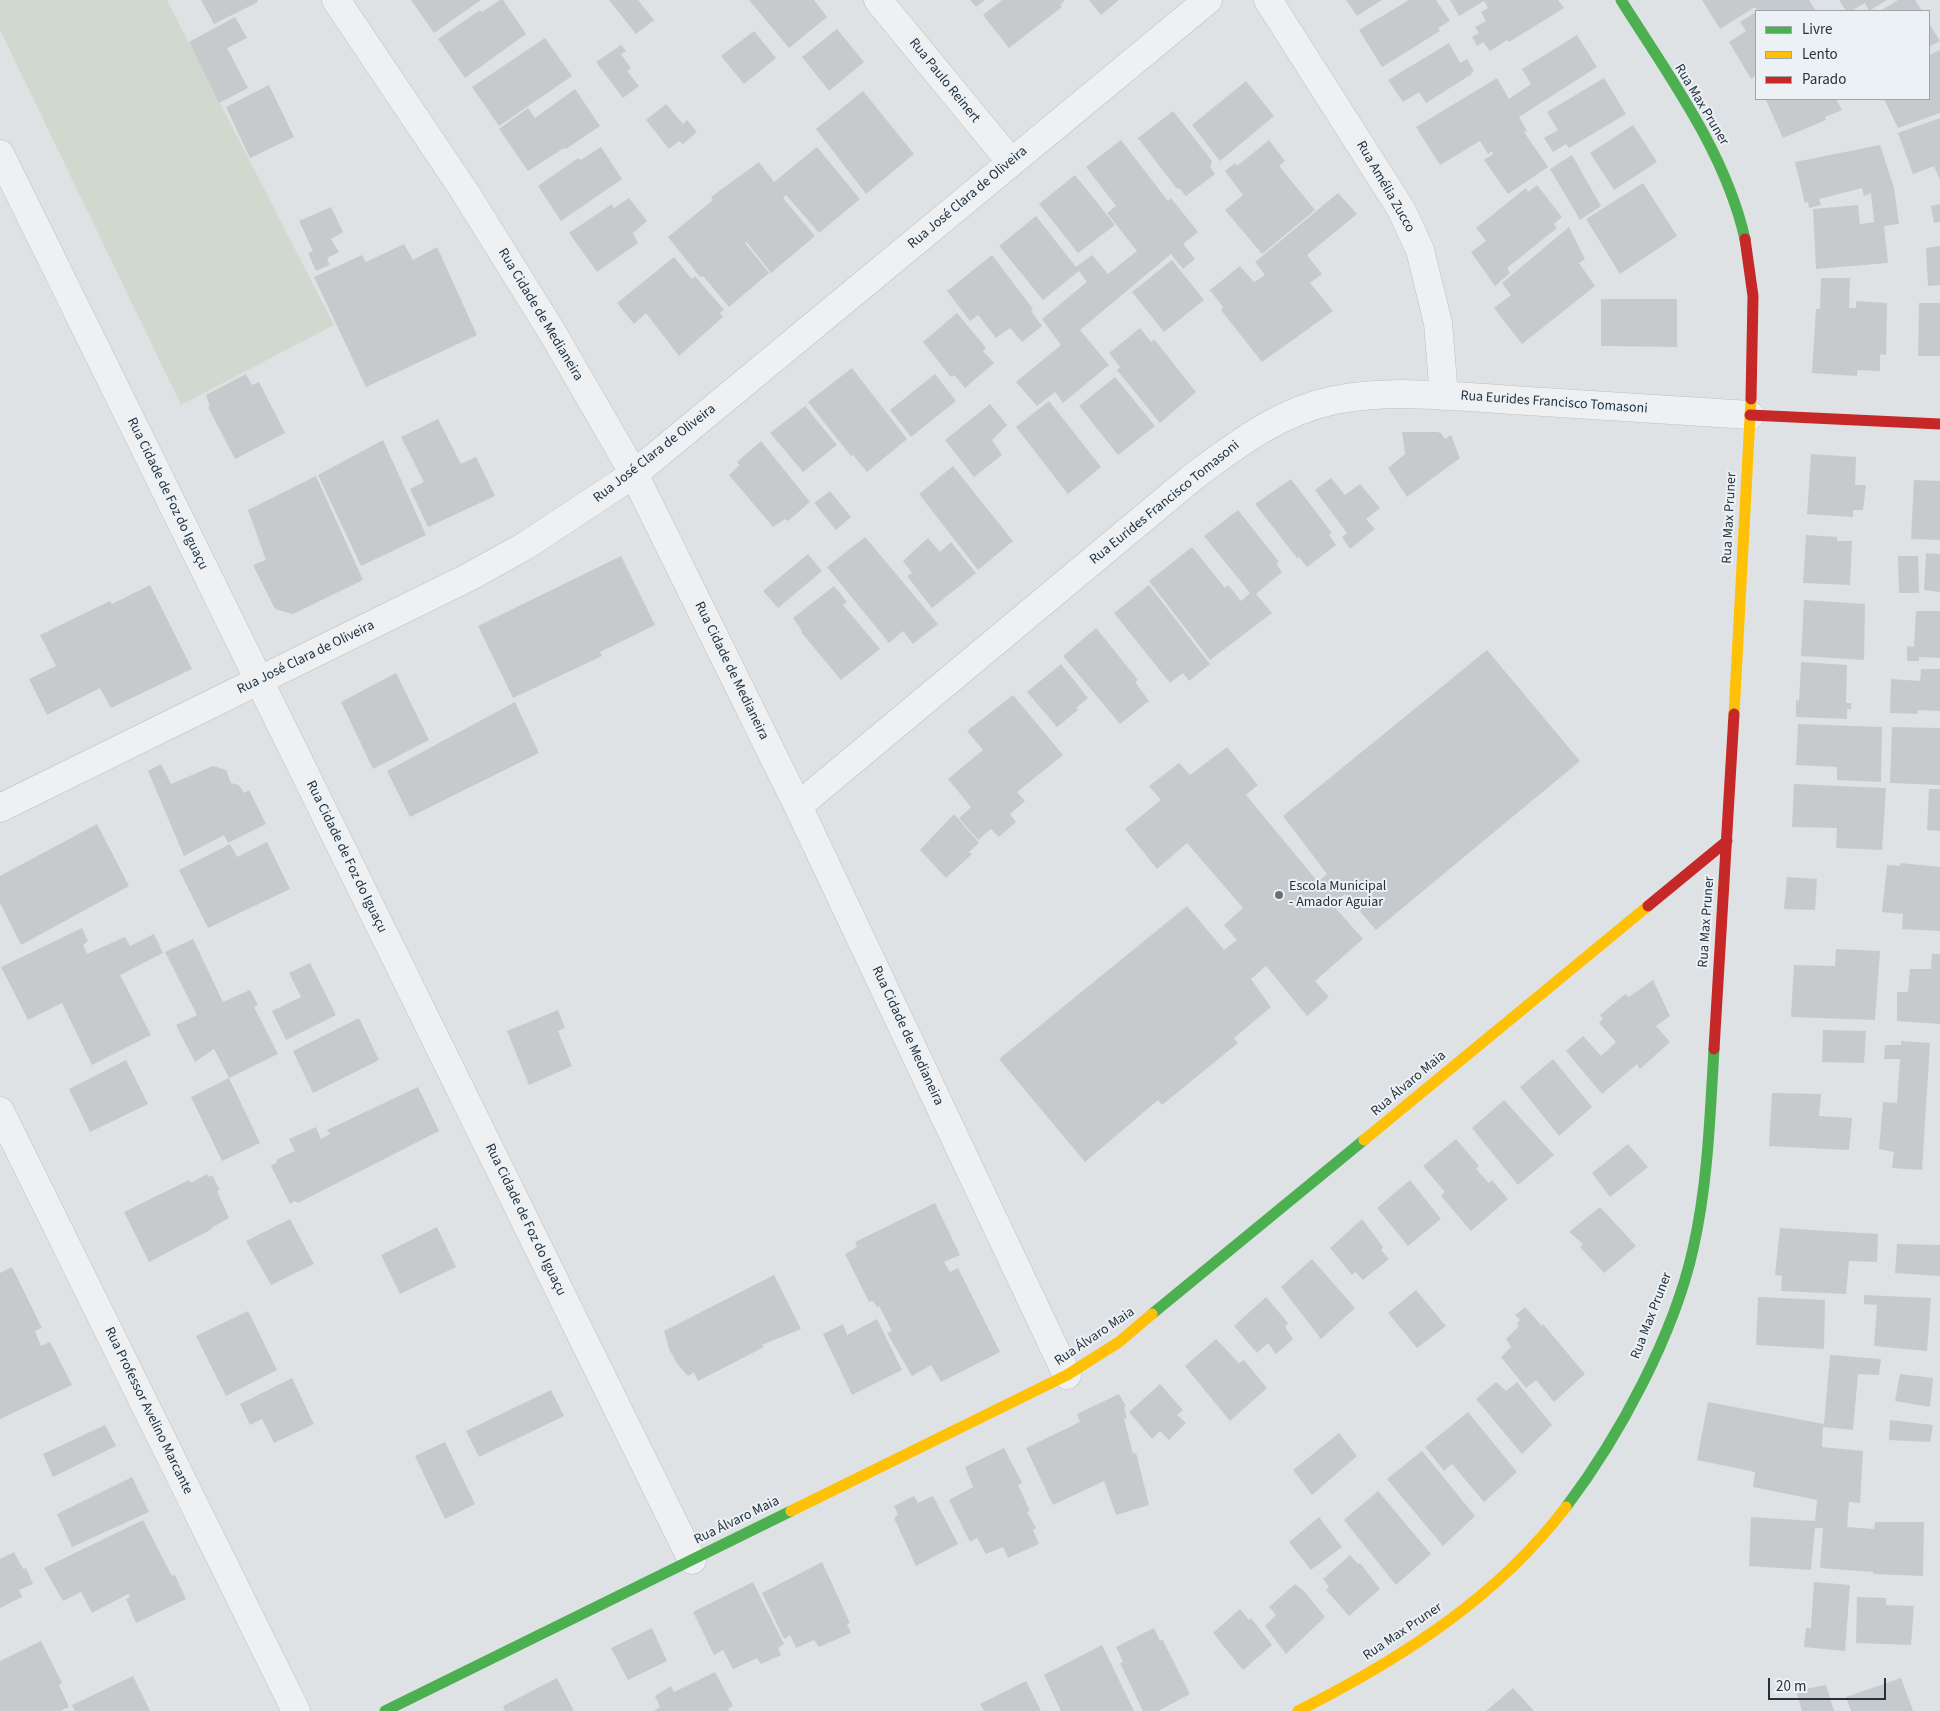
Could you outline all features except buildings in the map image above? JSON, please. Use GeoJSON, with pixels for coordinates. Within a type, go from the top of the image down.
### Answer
{"type":"FeatureCollection","features":[{"type":"Feature","properties":{"kind":"street","name":"Rua Cidade de Medianeira"},"geometry":{"type":"LineString","coordinates":[[336,0],[465,192],[552,332],[634,474],[798,806],[1068,1376]]}},
{"type":"Feature","properties":{"kind":"street","name":"Rua Paulo Reinert"},"geometry":{"type":"LineString","coordinates":[[878,0],[1011,162]]}},
{"type":"Feature","properties":{"kind":"street","name":"Rua José Clara de Oliveira"},"geometry":{"type":"LineString","coordinates":[[0,808],[477,573],[579,512],[634,474],[1208,0]]}},
{"type":"Feature","properties":{"kind":"street","name":"Rua Amélia Zucco"},"geometry":{"type":"LineString","coordinates":[[1268,0],[1402,209],[1420,250],[1438,323],[1444,396]]}},
{"type":"Feature","properties":{"kind":"street","name":"Rua Max Pruner"},"geometry":{"type":"LineString","coordinates":[[1298,1711],[1338,1691],[1418,1644],[1472,1602],[1521,1560],[1560,1515],[1599,1458],[1634,1399],[1664,1334],[1693,1252],[1705,1172],[1727,841],[1754,310],[1750,262],[1739,214],[1722,172],[1704,137],[1621,0]]}},
{"type":"Feature","properties":{"kind":"street","name":"Rua Cidade de Foz do Iguaçu"},"geometry":{"type":"LineString","coordinates":[[0,154],[692,1560]]}},
{"type":"Feature","properties":{"kind":"street","name":"Rua Eurides Francisco Tomasoni"},"geometry":{"type":"LineString","coordinates":[[798,806],[1193,477],[1257,431],[1291,414],[1334,400],[1383,396],[1444,396],[1750,415],[1940,424]]}},
{"type":"Feature","properties":{"kind":"street","name":"Rua Álvaro Maia"},"geometry":{"type":"LineString","coordinates":[[385,1711],[1068,1376],[1119,1342],[1161,1309],[1727,841]]}},
{"type":"Feature","properties":{"kind":"street","name":"Rua Professor Avelino Marcante"},"geometry":{"type":"LineString","coordinates":[[0,1111],[296,1711]]}},
{"type":"Feature","properties":{"kind":"shaded area"},"geometry":{"type":"Polygon","coordinates":[[[0,0],[167,0],[334,325],[181,405],[0,30],[0,0]]]}},
{"type":"Feature","properties":{"kind":"traffic: fast"},"geometry":{"type":"LineString","coordinates":[[1621,0],[1676,85],[1709,144],[1724,175],[1745,239]]}},
{"type":"Feature","properties":{"kind":"traffic: fast"},"geometry":{"type":"LineString","coordinates":[[1566,1507],[1606,1449],[1642,1384],[1673,1316],[1684,1282],[1693,1249],[1702,1200],[1708,1149],[1714,1049]]}},
{"type":"Feature","properties":{"kind":"traffic: fast"},"geometry":{"type":"LineString","coordinates":[[1152,1314],[1364,1140]]}},
{"type":"Feature","properties":{"kind":"traffic: fast"},"geometry":{"type":"LineString","coordinates":[[385,1711],[791,1511]]}},
{"type":"Feature","properties":{"kind":"traffic: slow"},"geometry":{"type":"LineString","coordinates":[[1734,714],[1751,399]]}},
{"type":"Feature","properties":{"kind":"traffic: slow"},"geometry":{"type":"LineString","coordinates":[[1364,1140],[1648,906]]}},
{"type":"Feature","properties":{"kind":"traffic: slow"},"geometry":{"type":"LineString","coordinates":[[791,1511],[1067,1375],[1119,1342],[1152,1314]]}},
{"type":"Feature","properties":{"kind":"traffic: slow"},"geometry":{"type":"LineString","coordinates":[[1298,1711],[1373,1670],[1444,1624],[1478,1598],[1509,1570],[1539,1540],[1566,1507]]}},
{"type":"Feature","properties":{"kind":"traffic: jam"},"geometry":{"type":"LineString","coordinates":[[1745,239],[1753,296],[1751,399]]}},
{"type":"Feature","properties":{"kind":"traffic: jam"},"geometry":{"type":"LineString","coordinates":[[1750,415],[1940,424]]}},
{"type":"Feature","properties":{"kind":"traffic: jam"},"geometry":{"type":"LineString","coordinates":[[1714,1049],[1734,714]]}},
{"type":"Feature","properties":{"kind":"traffic: jam"},"geometry":{"type":"LineString","coordinates":[[1648,906],[1727,841]]}},
{"type":"Feature","properties":{"kind":"place","name":"Escola Municipal - Amador Aguiar"},"geometry":{"type":"Point","coordinates":[1279,895]}}]}
